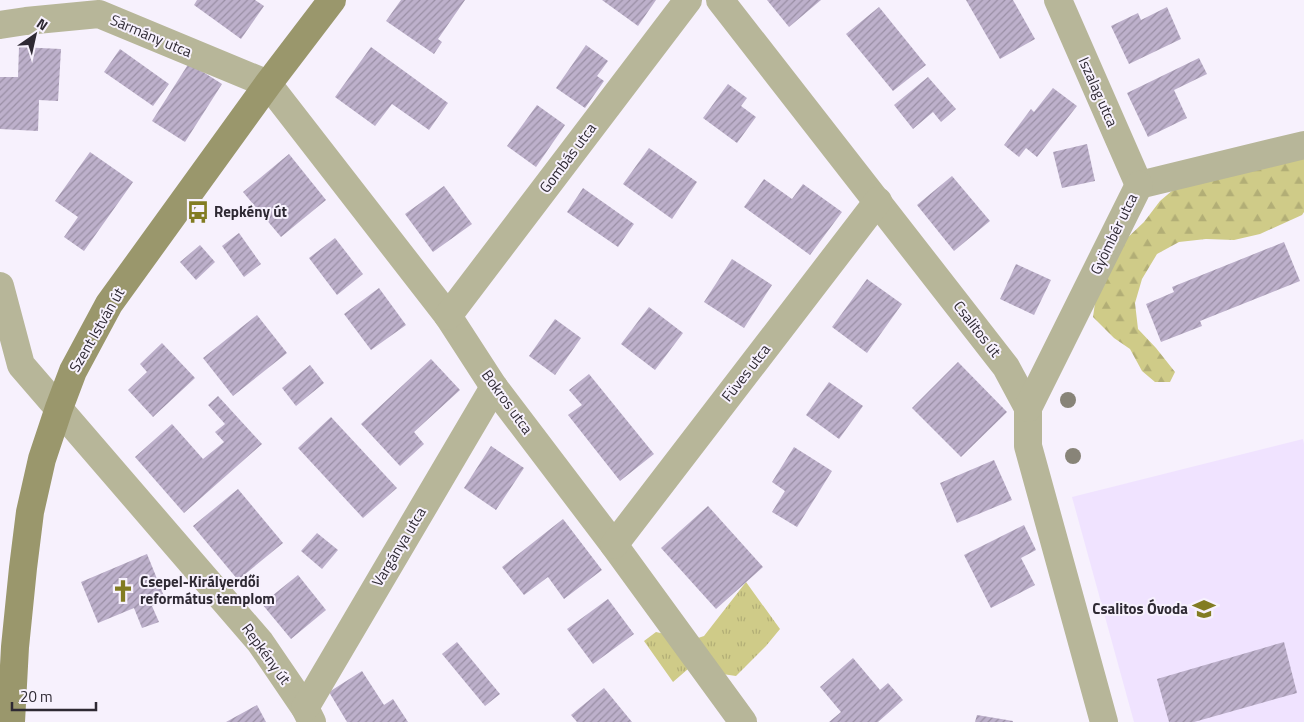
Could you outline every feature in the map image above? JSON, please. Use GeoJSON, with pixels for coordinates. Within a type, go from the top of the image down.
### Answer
{"type":"FeatureCollection","features":[{"type":"Feature","properties":{"kind":"street","name":"Szent István út"},"geometry":{"type":"LineString","coordinates":[[11,722],[16,639],[30,512],[42,459],[72,370],[109,304],[268,84],[332,0]]}},
{"type":"Feature","properties":{"kind":"street","name":"Gombás utca"},"geometry":{"type":"LineString","coordinates":[[448,316],[688,0]]}},
{"type":"Feature","properties":{"kind":"street","name":"Csalitos út"},"geometry":{"type":"LineString","coordinates":[[720,0],[1006,367],[1028,408],[1028,446],[1104,722]]}},
{"type":"Feature","properties":{"kind":"street","name":"Iszalag utca"},"geometry":{"type":"LineString","coordinates":[[1058,0],[1139,184]]}},
{"type":"Feature","properties":{"kind":"street","name":"Sármány utca"},"geometry":{"type":"LineString","coordinates":[[0,25],[103,7],[268,84]]}},
{"type":"Feature","properties":{"kind":"street","name":"Bokros utca"},"geometry":{"type":"LineString","coordinates":[[268,84],[448,316],[494,387],[614,545],[742,722]]}},
{"type":"Feature","properties":{"kind":"street","name":"Gyömbér utca"},"geometry":{"type":"LineString","coordinates":[[1028,408],[1139,184],[1304,145]]}},
{"type":"Feature","properties":{"kind":"street","name":"Füves utca"},"geometry":{"type":"LineString","coordinates":[[614,545],[878,201]]}},
{"type":"Feature","properties":{"kind":"street","name":"Repkény út"},"geometry":{"type":"LineString","coordinates":[[0,286],[22,366],[260,642],[308,715]]}},
{"type":"Feature","properties":{"kind":"street","name":"Vargánya utca"},"geometry":{"type":"LineString","coordinates":[[308,715],[494,387]]}},
{"type":"Feature","properties":{"kind":"shaded area","name":"Csalitos Óvoda"},"geometry":{"type":"Polygon","coordinates":[[[1303,439],[1304,722],[1134,722],[1072,497],[1303,439]]]}},
{"type":"Feature","properties":{"kind":"green space"},"geometry":{"type":"Polygon","coordinates":[[[1304,150],[1304,212],[1302,215],[1260,234],[1234,240],[1206,239],[1179,242],[1157,254],[1142,279],[1135,303],[1138,329],[1175,372],[1170,382],[1155,382],[1142,371],[1130,349],[1114,338],[1093,317],[1098,282],[1124,241],[1144,222],[1160,201],[1187,178],[1304,150]]]}},
{"type":"Feature","properties":{"kind":"green space"},"geometry":{"type":"Polygon","coordinates":[[[746,582],[780,629],[736,676],[688,669],[673,682],[644,641],[656,632],[692,640],[704,636],[746,582]]]}},
{"type":"Feature","properties":{"kind":"building"},"geometry":{"type":"Polygon","coordinates":[[[197,0],[255,0],[264,6],[241,39],[194,5],[197,0]]]}},
{"type":"Feature","properties":{"kind":"building"},"geometry":{"type":"Polygon","coordinates":[[[401,0],[465,0],[438,39],[442,42],[434,54],[386,21],[401,0]]]}},
{"type":"Feature","properties":{"kind":"building"},"geometry":{"type":"Polygon","coordinates":[[[602,0],[656,0],[638,26],[602,0]]]}},
{"type":"Feature","properties":{"kind":"building"},"geometry":{"type":"Polygon","coordinates":[[[767,0],[821,0],[789,27],[767,0]]]}},
{"type":"Feature","properties":{"kind":"building"},"geometry":{"type":"Polygon","coordinates":[[[966,0],[1013,0],[1035,39],[1000,59],[966,0]]]}},
{"type":"Feature","properties":{"kind":"building"},"geometry":{"type":"Polygon","coordinates":[[[879,7],[926,65],[893,91],[846,34],[879,7]]]}},
{"type":"Feature","properties":{"kind":"building"},"geometry":{"type":"Polygon","coordinates":[[[1167,7],[1181,39],[1129,64],[1111,26],[1138,13],[1141,20],[1167,7]]]}},
{"type":"Feature","properties":{"kind":"building"},"geometry":{"type":"Polygon","coordinates":[[[586,45],[608,61],[597,76],[604,81],[585,108],[556,88],[586,45]]]}},
{"type":"Feature","properties":{"kind":"building"},"geometry":{"type":"Polygon","coordinates":[[[19,47],[61,49],[58,101],[39,100],[38,131],[0,129],[0,77],[18,77],[19,47]]]}},
{"type":"Feature","properties":{"kind":"building"},"geometry":{"type":"Polygon","coordinates":[[[371,47],[448,103],[429,130],[392,104],[375,126],[335,97],[371,47]]]}},
{"type":"Feature","properties":{"kind":"building"},"geometry":{"type":"Polygon","coordinates":[[[120,49],[169,84],[153,106],[104,72],[120,49]]]}},
{"type":"Feature","properties":{"kind":"building"},"geometry":{"type":"Polygon","coordinates":[[[1199,58],[1207,74],[1174,90],[1187,118],[1148,137],[1127,93],[1199,58]]]}},
{"type":"Feature","properties":{"kind":"building"},"geometry":{"type":"Polygon","coordinates":[[[189,63],[222,84],[185,142],[152,121],[189,63]]]}},
{"type":"Feature","properties":{"kind":"building"},"geometry":{"type":"Polygon","coordinates":[[[928,77],[956,109],[941,122],[933,112],[913,129],[894,105],[928,77]]]}},
{"type":"Feature","properties":{"kind":"building"},"geometry":{"type":"Polygon","coordinates":[[[728,84],[747,98],[741,106],[756,117],[737,143],[703,118],[728,84]]]}},
{"type":"Feature","properties":{"kind":"building"},"geometry":{"type":"Polygon","coordinates":[[[1053,88],[1077,106],[1037,157],[1026,148],[1019,157],[1004,145],[1031,109],[1034,112],[1053,88]]]}},
{"type":"Feature","properties":{"kind":"building"},"geometry":{"type":"Polygon","coordinates":[[[537,105],[565,125],[536,167],[507,146],[537,105]]]}},
{"type":"Feature","properties":{"kind":"building"},"geometry":{"type":"Polygon","coordinates":[[[1087,144],[1095,181],[1062,188],[1053,152],[1087,144]]]}},
{"type":"Feature","properties":{"kind":"building"},"geometry":{"type":"Polygon","coordinates":[[[649,148],[697,182],[672,219],[623,184],[649,148]]]}},
{"type":"Feature","properties":{"kind":"building"},"geometry":{"type":"Polygon","coordinates":[[[90,152],[133,182],[84,251],[64,237],[78,217],[55,201],[90,152]]]}},
{"type":"Feature","properties":{"kind":"building"},"geometry":{"type":"Polygon","coordinates":[[[289,154],[326,200],[281,237],[243,192],[289,154]]]}},
{"type":"Feature","properties":{"kind":"building"},"geometry":{"type":"Polygon","coordinates":[[[952,176],[990,221],[954,251],[917,205],[952,176]]]}},
{"type":"Feature","properties":{"kind":"building"},"geometry":{"type":"Polygon","coordinates":[[[764,179],[792,199],[803,184],[842,212],[810,255],[744,207],[764,179]]]}},
{"type":"Feature","properties":{"kind":"building"},"geometry":{"type":"Polygon","coordinates":[[[444,186],[472,224],[433,252],[405,214],[444,186]]]}},
{"type":"Feature","properties":{"kind":"building"},"geometry":{"type":"Polygon","coordinates":[[[583,188],[634,224],[618,247],[567,212],[583,188]]]}},
{"type":"Feature","properties":{"kind":"building"},"geometry":{"type":"Polygon","coordinates":[[[239,233],[261,264],[244,277],[222,246],[239,233]]]}},
{"type":"Feature","properties":{"kind":"building"},"geometry":{"type":"Polygon","coordinates":[[[335,238],[363,274],[337,295],[309,258],[335,238]]]}},
{"type":"Feature","properties":{"kind":"building"},"geometry":{"type":"Polygon","coordinates":[[[1284,242],[1300,281],[1200,321],[1202,326],[1161,342],[1146,304],[1174,292],[1172,287],[1284,242]]]}},
{"type":"Feature","properties":{"kind":"building"},"geometry":{"type":"Polygon","coordinates":[[[200,245],[215,262],[196,280],[180,262],[200,245]]]}},
{"type":"Feature","properties":{"kind":"building"},"geometry":{"type":"Polygon","coordinates":[[[732,259],[772,285],[744,328],[704,302],[732,259]]]}},
{"type":"Feature","properties":{"kind":"building"},"geometry":{"type":"Polygon","coordinates":[[[1016,264],[1051,280],[1034,315],[1000,299],[1016,264]]]}},
{"type":"Feature","properties":{"kind":"building"},"geometry":{"type":"Polygon","coordinates":[[[867,279],[902,304],[867,353],[832,327],[867,279]]]}},
{"type":"Feature","properties":{"kind":"building"},"geometry":{"type":"Polygon","coordinates":[[[379,288],[406,325],[371,350],[344,314],[379,288]]]}},
{"type":"Feature","properties":{"kind":"building"},"geometry":{"type":"Polygon","coordinates":[[[649,307],[683,333],[655,370],[621,344],[649,307]]]}},
{"type":"Feature","properties":{"kind":"building"},"geometry":{"type":"Polygon","coordinates":[[[257,315],[287,353],[233,396],[203,358],[257,315]]]}},
{"type":"Feature","properties":{"kind":"building"},"geometry":{"type":"Polygon","coordinates":[[[555,319],[581,338],[555,375],[529,356],[555,319]]]}},
{"type":"Feature","properties":{"kind":"building"},"geometry":{"type":"Polygon","coordinates":[[[162,343],[195,378],[153,417],[128,390],[147,372],[140,364],[162,343]]]}},
{"type":"Feature","properties":{"kind":"building"},"geometry":{"type":"Polygon","coordinates":[[[431,359],[460,390],[414,432],[424,444],[400,466],[361,424],[431,359]]]}},
{"type":"Feature","properties":{"kind":"building"},"geometry":{"type":"Polygon","coordinates":[[[958,362],[1007,412],[961,457],[912,408],[958,362]]]}},
{"type":"Feature","properties":{"kind":"building"},"geometry":{"type":"Polygon","coordinates":[[[310,365],[324,383],[296,406],[282,388],[310,365]]]}},
{"type":"Feature","properties":{"kind":"building"},"geometry":{"type":"Polygon","coordinates":[[[589,374],[654,454],[620,481],[568,415],[582,405],[569,390],[589,374]]]}},
{"type":"Feature","properties":{"kind":"building"},"geometry":{"type":"Polygon","coordinates":[[[829,382],[863,406],[839,439],[806,415],[829,382]]]}},
{"type":"Feature","properties":{"kind":"building"},"geometry":{"type":"Polygon","coordinates":[[[218,396],[262,444],[184,513],[135,457],[172,424],[203,459],[224,442],[215,432],[225,424],[208,405],[218,396]]]}},
{"type":"Feature","properties":{"kind":"building"},"geometry":{"type":"Polygon","coordinates":[[[331,417],[397,488],[363,518],[298,448],[331,417]]]}},
{"type":"Feature","properties":{"kind":"building"},"geometry":{"type":"Polygon","coordinates":[[[491,446],[524,468],[496,510],[464,488],[491,446]]]}},
{"type":"Feature","properties":{"kind":"building"},"geometry":{"type":"Polygon","coordinates":[[[794,447],[832,471],[797,527],[772,512],[785,491],[772,482],[794,447]]]}},
{"type":"Feature","properties":{"kind":"building"},"geometry":{"type":"Polygon","coordinates":[[[994,460],[1012,500],[957,523],[940,483],[994,460]]]}},
{"type":"Feature","properties":{"kind":"building"},"geometry":{"type":"Polygon","coordinates":[[[238,489],[283,543],[238,580],[193,526],[238,489]]]}},
{"type":"Feature","properties":{"kind":"building"},"geometry":{"type":"Polygon","coordinates":[[[708,506],[763,567],[716,609],[661,548],[708,506]]]}},
{"type":"Feature","properties":{"kind":"building"},"geometry":{"type":"Polygon","coordinates":[[[563,519],[602,570],[564,599],[548,577],[524,595],[502,567],[563,519]]]}},
{"type":"Feature","properties":{"kind":"building"},"geometry":{"type":"Polygon","coordinates":[[[1024,525],[1036,550],[1021,558],[1035,585],[991,608],[964,555],[1024,525]]]}},
{"type":"Feature","properties":{"kind":"building"},"geometry":{"type":"Polygon","coordinates":[[[317,533],[338,550],[322,569],[301,551],[317,533]]]}},
{"type":"Feature","properties":{"kind":"building","name":"Csepel-Királyerdői református templom"},"geometry":{"type":"Polygon","coordinates":[[[147,554],[166,601],[152,606],[159,622],[142,628],[134,608],[98,623],[81,582],[147,554]]]}},
{"type":"Feature","properties":{"kind":"building"},"geometry":{"type":"Polygon","coordinates":[[[298,575],[326,610],[291,639],[262,604],[298,575]]]}},
{"type":"Feature","properties":{"kind":"building"},"geometry":{"type":"Polygon","coordinates":[[[608,599],[634,634],[593,664],[567,629],[608,599]]]}},
{"type":"Feature","properties":{"kind":"building"},"geometry":{"type":"Polygon","coordinates":[[[457,642],[500,694],[485,706],[442,654],[457,642]]]}},
{"type":"Feature","properties":{"kind":"building"},"geometry":{"type":"Polygon","coordinates":[[[1284,642],[1297,693],[1194,722],[1169,722],[1157,679],[1284,642]]]}},
{"type":"Feature","properties":{"kind":"building"},"geometry":{"type":"Polygon","coordinates":[[[853,658],[880,690],[888,683],[903,700],[878,722],[829,722],[841,712],[820,687],[853,658]]]}},
{"type":"Feature","properties":{"kind":"building"},"geometry":{"type":"Polygon","coordinates":[[[362,671],[384,705],[393,699],[408,722],[347,722],[329,692],[362,671]]]}},
{"type":"Feature","properties":{"kind":"building"},"geometry":{"type":"Polygon","coordinates":[[[604,688],[632,722],[577,722],[571,715],[604,688]]]}},
{"type":"Feature","properties":{"kind":"building"},"geometry":{"type":"Polygon","coordinates":[[[257,705],[266,722],[226,722],[257,705]]]}},
{"type":"Feature","properties":{"kind":"building"},"geometry":{"type":"Polygon","coordinates":[[[977,715],[1013,721],[1013,722],[975,722],[977,715]]]}},
{"type":"Feature","properties":{"kind":"place","name":"Repkény út"},"geometry":{"type":"Point","coordinates":[198,212]}},
{"type":"Feature","properties":{"kind":"place","name":"Csepel-Királyerdői református templom"},"geometry":{"type":"Point","coordinates":[123,591]}},
{"type":"Feature","properties":{"kind":"place","name":"Csalitos Óvoda"},"geometry":{"type":"Point","coordinates":[1204,609]}}]}
